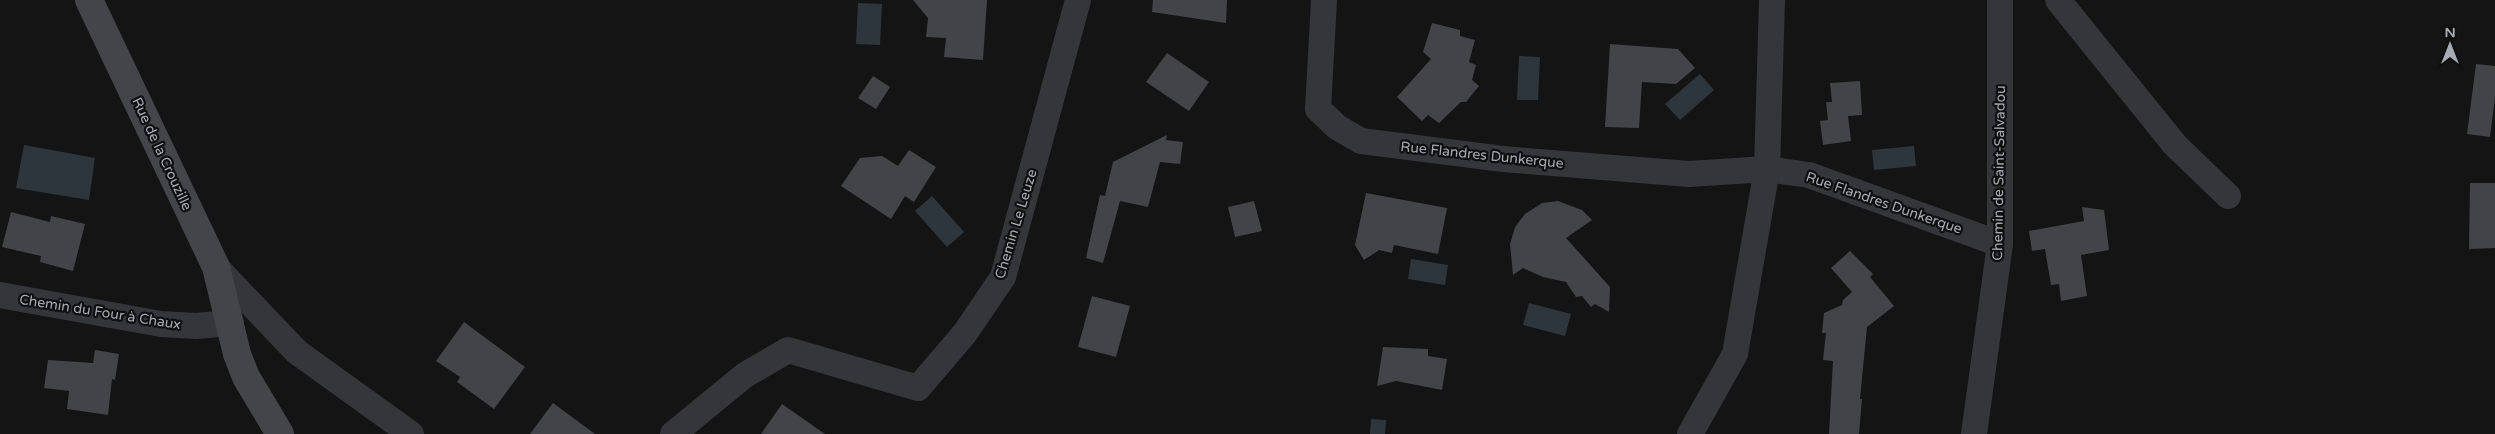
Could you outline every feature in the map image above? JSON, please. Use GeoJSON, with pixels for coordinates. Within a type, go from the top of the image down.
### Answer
{"type":"FeatureCollection","features":[{"type":"Feature","properties":{"kind":"street","name":"Rue de la Crouzille"},"geometry":{"type":"LineString","coordinates":[[89,0],[216,267],[237,354],[246,377],[280,434]]}},
{"type":"Feature","properties":{"kind":"street","name":"Chemin Le Leuze"},"geometry":{"type":"LineString","coordinates":[[673,434],[745,375],[788,350],[918,388],[965,333],[1002,277],[1078,0]]}},
{"type":"Feature","properties":{"kind":"street","name":"Rue Flandres Dunkerque"},"geometry":{"type":"LineString","coordinates":[[1324,0],[1318,109],[1337,127],[1361,141],[1503,159],[1689,174],[1767,169],[1809,176],[2000,244]]}},
{"type":"Feature","properties":{"kind":"street"},"geometry":{"type":"LineString","coordinates":[[1690,434],[1735,354],[1767,169],[1772,0]]}},
{"type":"Feature","properties":{"kind":"street","name":"Chemin de Saint-Salvadou"},"geometry":{"type":"LineString","coordinates":[[1974,434],[2000,244],[2000,0]]}},
{"type":"Feature","properties":{"kind":"street"},"geometry":{"type":"LineString","coordinates":[[2058,0],[2175,145],[2228,196]]}},
{"type":"Feature","properties":{"kind":"street"},"geometry":{"type":"LineString","coordinates":[[216,267],[297,352],[411,434]]}},
{"type":"Feature","properties":{"kind":"street","name":"Chemin du Four à Chaux"},"geometry":{"type":"LineString","coordinates":[[0,295],[161,324],[196,326],[229,317]]}},
{"type":"Feature","properties":{"kind":"shaded area"},"geometry":{"type":"Polygon","coordinates":[[[858,3],[882,4],[880,45],[856,44],[858,3]]]}},
{"type":"Feature","properties":{"kind":"shaded area"},"geometry":{"type":"Polygon","coordinates":[[[1519,56],[1540,57],[1538,100],[1517,100],[1519,56]]]}},
{"type":"Feature","properties":{"kind":"shaded area"},"geometry":{"type":"Polygon","coordinates":[[[1700,74],[1714,90],[1680,120],[1665,104],[1700,74]]]}},
{"type":"Feature","properties":{"kind":"shaded area"},"geometry":{"type":"Polygon","coordinates":[[[24,145],[95,158],[89,200],[16,188],[24,145]]]}},
{"type":"Feature","properties":{"kind":"shaded area"},"geometry":{"type":"Polygon","coordinates":[[[1914,146],[1916,166],[1874,170],[1872,150],[1914,146]]]}},
{"type":"Feature","properties":{"kind":"shaded area"},"geometry":{"type":"Polygon","coordinates":[[[932,196],[964,232],[947,247],[915,211],[932,196]]]}},
{"type":"Feature","properties":{"kind":"shaded area"},"geometry":{"type":"Polygon","coordinates":[[[1411,259],[1448,265],[1445,285],[1408,279],[1411,259]]]}},
{"type":"Feature","properties":{"kind":"shaded area"},"geometry":{"type":"Polygon","coordinates":[[[1529,303],[1571,314],[1565,336],[1523,325],[1529,303]]]}},
{"type":"Feature","properties":{"kind":"shaded area"},"geometry":{"type":"Polygon","coordinates":[[[1371,419],[1386,420],[1385,434],[1370,434],[1371,419]]]}},
{"type":"Feature","properties":{"kind":"building"},"geometry":{"type":"Polygon","coordinates":[[[913,0],[987,0],[983,60],[944,57],[946,38],[926,37],[928,18],[913,0]]]}},
{"type":"Feature","properties":{"kind":"building"},"geometry":{"type":"Polygon","coordinates":[[[1153,0],[1227,0],[1226,23],[1152,12],[1153,0]]]}},
{"type":"Feature","properties":{"kind":"building"},"geometry":{"type":"Polygon","coordinates":[[[1432,23],[1460,30],[1460,36],[1475,40],[1469,62],[1476,65],[1472,80],[1479,86],[1466,102],[1461,102],[1439,123],[1428,115],[1422,121],[1397,97],[1431,59],[1423,52],[1432,23]]]}},
{"type":"Feature","properties":{"kind":"building"},"geometry":{"type":"Polygon","coordinates":[[[1610,44],[1678,49],[1695,68],[1676,84],[1642,82],[1639,128],[1605,127],[1610,44]]]}},
{"type":"Feature","properties":{"kind":"building"},"geometry":{"type":"Polygon","coordinates":[[[1167,53],[1209,82],[1189,111],[1146,82],[1167,53]]]}},
{"type":"Feature","properties":{"kind":"building"},"geometry":{"type":"Polygon","coordinates":[[[2476,64],[2495,66],[2495,97],[2490,137],[2467,134],[2476,64]]]}},
{"type":"Feature","properties":{"kind":"building"},"geometry":{"type":"Polygon","coordinates":[[[873,76],[890,87],[876,109],[858,98],[873,76]]]}},
{"type":"Feature","properties":{"kind":"building"},"geometry":{"type":"Polygon","coordinates":[[[1860,81],[1862,115],[1848,116],[1851,141],[1823,145],[1820,121],[1828,120],[1826,102],[1832,102],[1830,83],[1860,81]]]}},
{"type":"Feature","properties":{"kind":"building"},"geometry":{"type":"Polygon","coordinates":[[[1167,135],[1166,140],[1183,142],[1180,164],[1160,162],[1148,207],[1120,201],[1103,263],[1086,258],[1100,195],[1105,196],[1113,162],[1167,135]]]}},
{"type":"Feature","properties":{"kind":"building"},"geometry":{"type":"Polygon","coordinates":[[[909,150],[936,167],[914,202],[905,196],[891,219],[841,186],[860,158],[882,156],[898,166],[909,150]]]}},
{"type":"Feature","properties":{"kind":"building"},"geometry":{"type":"Polygon","coordinates":[[[2470,183],[2495,183],[2495,248],[2469,249],[2470,183]]]}},
{"type":"Feature","properties":{"kind":"building"},"geometry":{"type":"Polygon","coordinates":[[[1366,193],[1447,208],[1438,254],[1394,245],[1392,253],[1379,250],[1364,260],[1355,245],[1366,193]]]}},
{"type":"Feature","properties":{"kind":"building"},"geometry":{"type":"Polygon","coordinates":[[[1254,201],[1262,231],[1235,237],[1228,207],[1254,201]]]}},
{"type":"Feature","properties":{"kind":"building"},"geometry":{"type":"Polygon","coordinates":[[[1558,201],[1582,210],[1592,220],[1566,238],[1610,287],[1609,312],[1595,304],[1591,307],[1582,296],[1576,297],[1566,282],[1543,277],[1523,268],[1513,275],[1510,244],[1515,227],[1525,214],[1542,203],[1558,201]]]}},
{"type":"Feature","properties":{"kind":"building"},"geometry":{"type":"Polygon","coordinates":[[[2082,207],[2104,210],[2109,250],[2081,255],[2087,296],[2061,301],[2059,284],[2051,285],[2045,249],[2032,251],[2029,231],[2084,221],[2082,207]]]}},
{"type":"Feature","properties":{"kind":"building"},"geometry":{"type":"Polygon","coordinates":[[[11,212],[50,222],[51,216],[85,224],[73,271],[40,262],[41,256],[2,247],[11,212]]]}},
{"type":"Feature","properties":{"kind":"building"},"geometry":{"type":"Polygon","coordinates":[[[1850,251],[1873,274],[1870,277],[1894,306],[1867,327],[1860,399],[1862,399],[1859,434],[1829,434],[1833,361],[1823,360],[1826,333],[1822,333],[1824,313],[1842,305],[1843,300],[1852,292],[1831,268],[1850,251]]]}},
{"type":"Feature","properties":{"kind":"building"},"geometry":{"type":"Polygon","coordinates":[[[1092,296],[1130,306],[1116,357],[1078,347],[1092,296]]]}},
{"type":"Feature","properties":{"kind":"building"},"geometry":{"type":"Polygon","coordinates":[[[464,322],[525,367],[494,409],[457,382],[460,377],[436,361],[464,322]]]}},
{"type":"Feature","properties":{"kind":"building"},"geometry":{"type":"Polygon","coordinates":[[[1383,347],[1428,349],[1428,356],[1447,359],[1442,390],[1396,381],[1377,386],[1383,347]]]}},
{"type":"Feature","properties":{"kind":"building"},"geometry":{"type":"Polygon","coordinates":[[[95,350],[119,354],[115,380],[112,379],[108,415],[67,409],[69,391],[44,388],[48,360],[93,363],[95,350]]]}},
{"type":"Feature","properties":{"kind":"building"},"geometry":{"type":"Polygon","coordinates":[[[553,403],[595,434],[530,434],[553,403]]]}},
{"type":"Feature","properties":{"kind":"building"},"geometry":{"type":"Polygon","coordinates":[[[782,404],[825,434],[761,434],[782,404]]]}}]}
